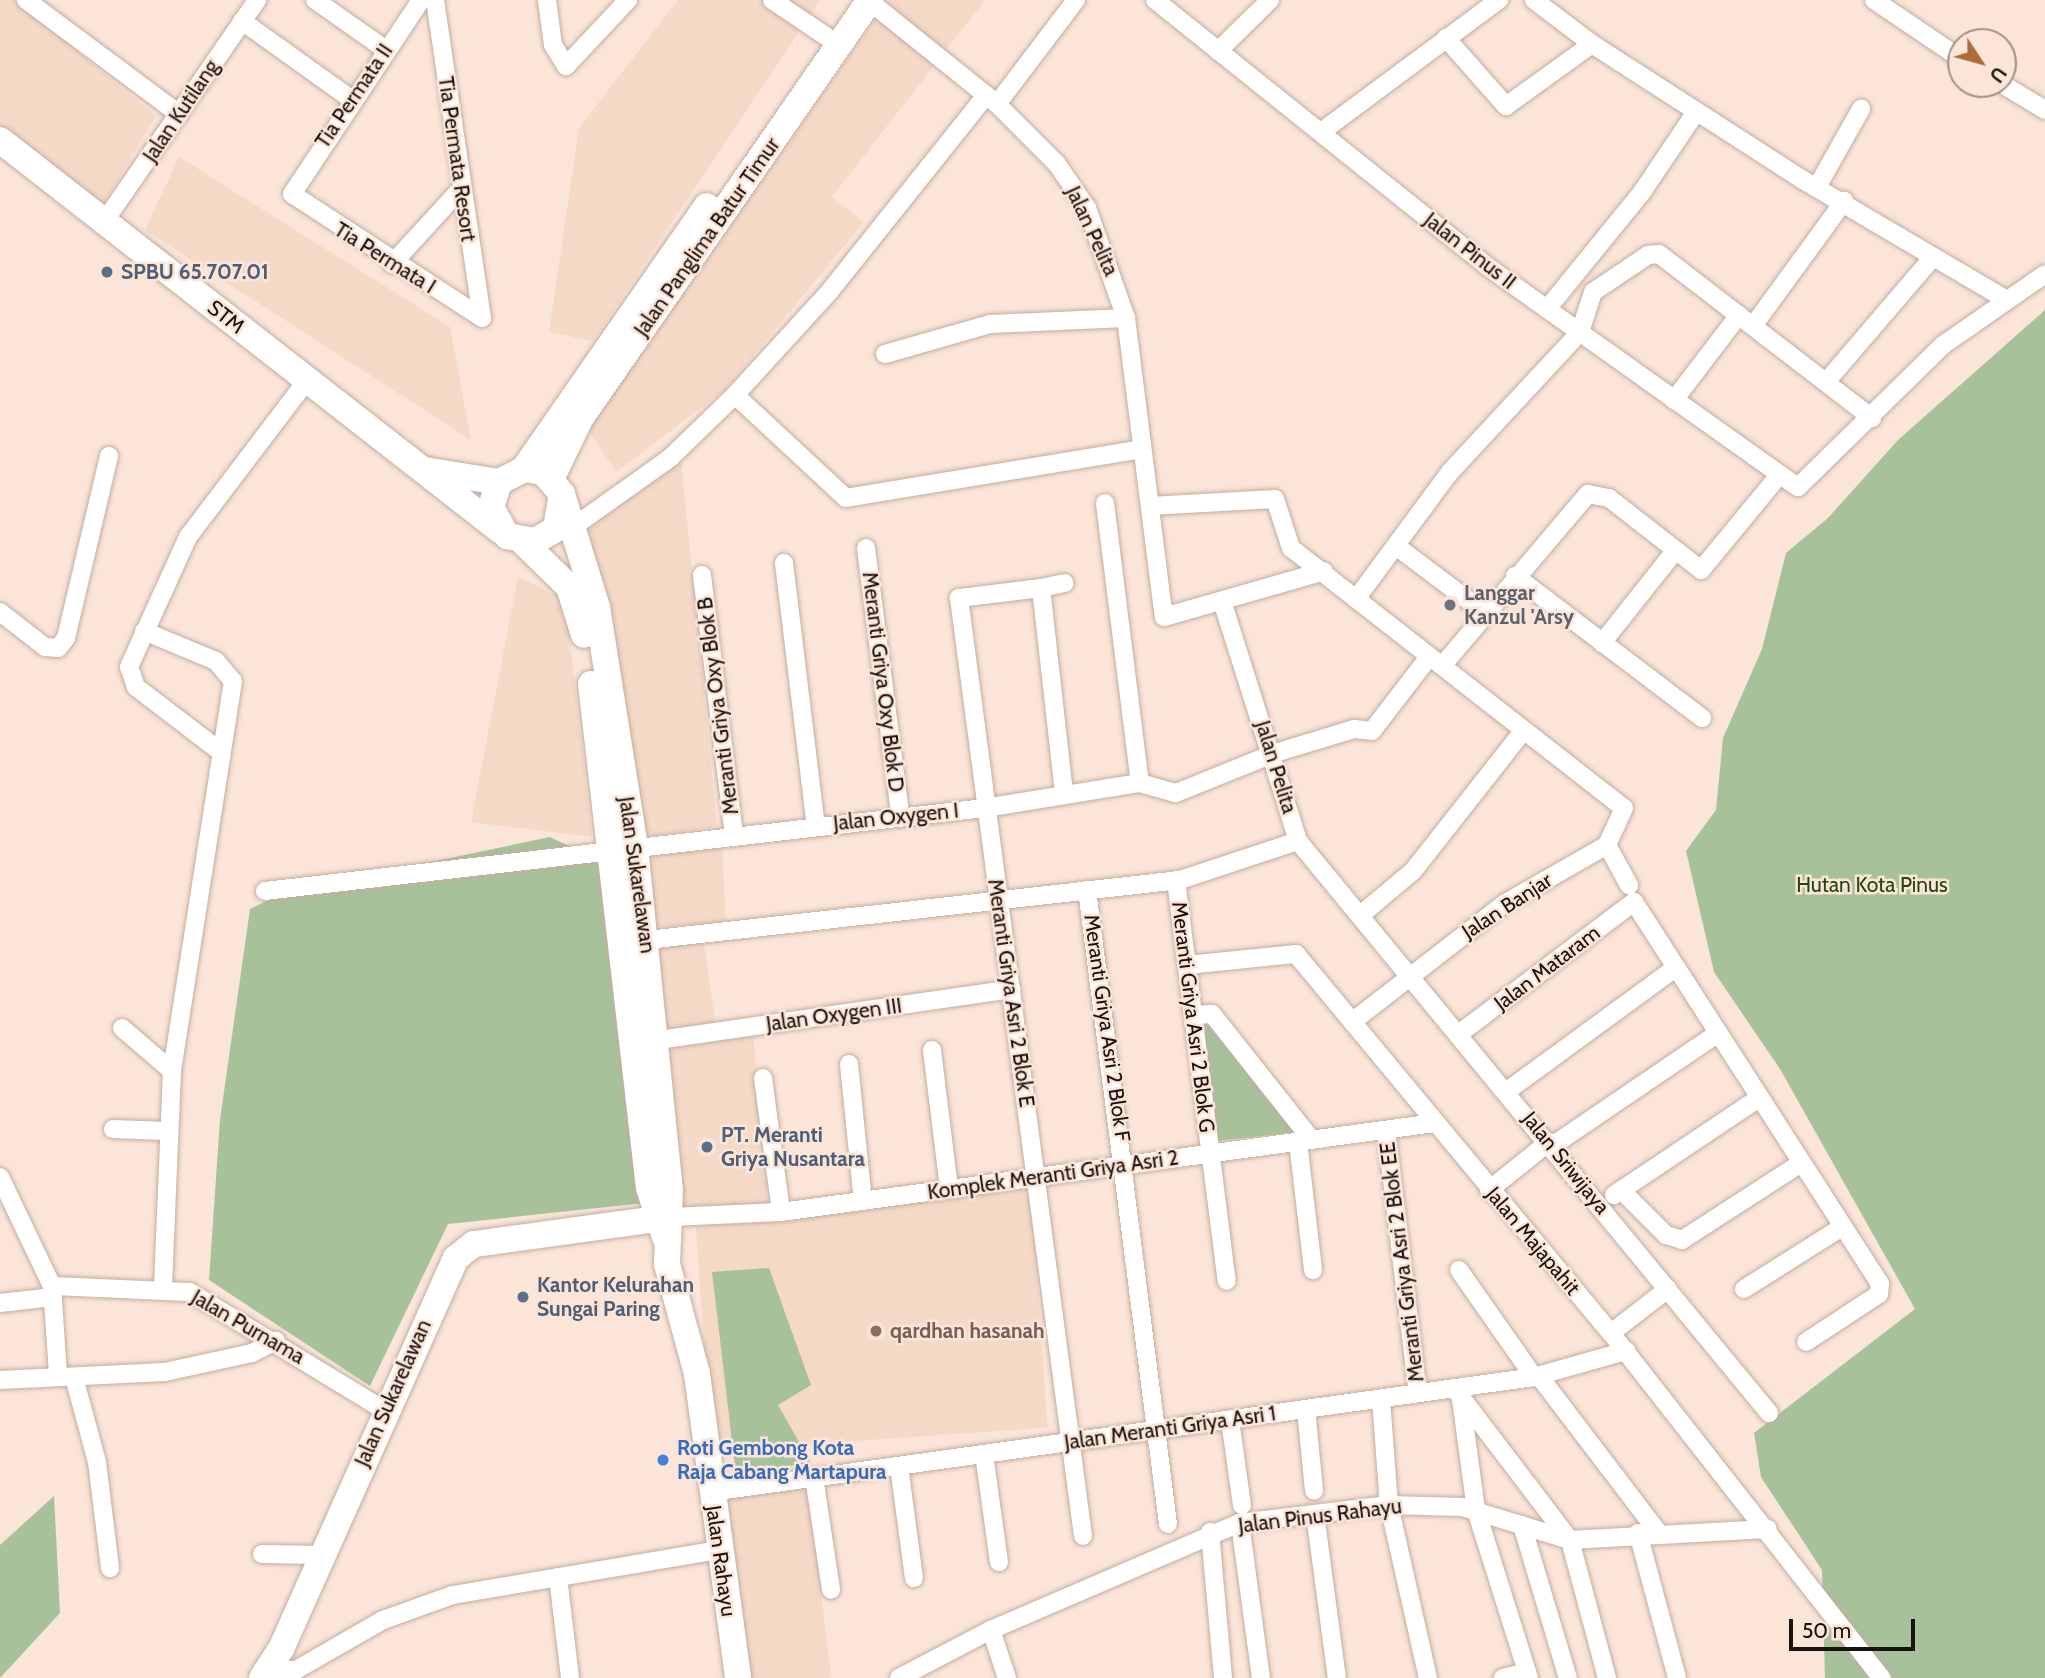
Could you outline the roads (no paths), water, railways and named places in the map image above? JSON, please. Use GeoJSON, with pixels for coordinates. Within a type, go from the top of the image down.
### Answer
{"type":"FeatureCollection","features":[{"type":"Feature","properties":{"kind":"main road","name":"Jalan Panglima Batur Timur"},"geometry":{"type":"LineString","coordinates":[[524,469],[827,37],[864,0]]}},
{"type":"Feature","properties":{"kind":"main road","name":"Jalan Panglima Batur Timur"},"geometry":{"type":"LineString","coordinates":[[557,486],[580,419],[864,0]]}},
{"type":"Feature","properties":{"kind":"main road","name":"STM"},"geometry":{"type":"LineString","coordinates":[[0,140],[419,469]]}},
{"type":"Feature","properties":{"kind":"main road"},"geometry":{"type":"LineString","coordinates":[[419,469],[499,482],[524,469],[557,486],[556,529],[512,536],[491,507],[499,482]]}},
{"type":"Feature","properties":{"kind":"main road","name":"Jalan Sukarelawan"},"geometry":{"type":"LineString","coordinates":[[419,469],[512,536],[569,586],[581,614],[624,848],[647,940],[658,1040],[664,1224]]}},
{"type":"Feature","properties":{"kind":"main road","name":"Jalan Sukarelawan"},"geometry":{"type":"LineString","coordinates":[[557,486],[573,527],[597,607],[664,1224]]}},
{"type":"Feature","properties":{"kind":"main road","name":"Jalan Sukarelawan"},"geometry":{"type":"LineString","coordinates":[[265,1674],[324,1555],[384,1410],[440,1286],[456,1258],[474,1244],[664,1224]]}},
{"type":"Feature","properties":{"kind":"main road","name":"Jalan Rahayu"},"geometry":{"type":"LineString","coordinates":[[664,1224],[697,1374],[738,1678]]}},
{"type":"Feature","properties":{"kind":"street"},"geometry":{"type":"LineString","coordinates":[[26,0],[179,114]]}},
{"type":"Feature","properties":{"kind":"street"},"geometry":{"type":"LineString","coordinates":[[314,0],[385,49]]}},
{"type":"Feature","properties":{"kind":"street","name":"Tia Permata II"},"geometry":{"type":"LineString","coordinates":[[292,194],[351,99],[421,0]]}},
{"type":"Feature","properties":{"kind":"street","name":"Tia Permata Resort"},"geometry":{"type":"LineString","coordinates":[[435,0],[459,191],[482,318]]}},
{"type":"Feature","properties":{"kind":"street"},"geometry":{"type":"LineString","coordinates":[[547,0],[552,45],[566,66],[628,0]]}},
{"type":"Feature","properties":{"kind":"street"},"geometry":{"type":"LineString","coordinates":[[772,0],[827,37]]}},
{"type":"Feature","properties":{"kind":"street","name":"Jalan Pelita"},"geometry":{"type":"LineString","coordinates":[[864,0],[991,99],[1073,184],[1126,318],[1164,617],[1222,601],[1275,753],[1298,841],[1363,913]]}},
{"type":"Feature","properties":{"kind":"street"},"geometry":{"type":"LineString","coordinates":[[573,527],[670,458],[735,395],[829,292],[1076,0]]}},
{"type":"Feature","properties":{"kind":"street","name":"Jalan Pinus II"},"geometry":{"type":"LineString","coordinates":[[1156,0],[1547,309],[1797,487],[1872,418]]}},
{"type":"Feature","properties":{"kind":"street"},"geometry":{"type":"LineString","coordinates":[[1218,51],[1270,0]]}},
{"type":"Feature","properties":{"kind":"street"},"geometry":{"type":"LineString","coordinates":[[1321,132],[1499,0]]}},
{"type":"Feature","properties":{"kind":"street"},"geometry":{"type":"LineString","coordinates":[[1534,0],[1592,44],[1696,112],[2005,299]]}},
{"type":"Feature","properties":{"kind":"street"},"geometry":{"type":"LineString","coordinates":[[1874,0],[1947,50]]}},
{"type":"Feature","properties":{"kind":"street"},"geometry":{"type":"LineString","coordinates":[[248,7],[351,99]]}},
{"type":"Feature","properties":{"kind":"street","name":"Jalan Kutilang"},"geometry":{"type":"LineString","coordinates":[[104,222],[179,114],[248,7]]}},
{"type":"Feature","properties":{"kind":"street"},"geometry":{"type":"LineString","coordinates":[[1447,38],[1506,106],[1592,44]]}},
{"type":"Feature","properties":{"kind":"street"},"geometry":{"type":"LineString","coordinates":[[2017,93],[2045,110]]}},
{"type":"Feature","properties":{"kind":"street"},"geometry":{"type":"LineString","coordinates":[[1817,187],[1861,109]]}},
{"type":"Feature","properties":{"kind":"street"},"geometry":{"type":"LineString","coordinates":[[1547,309],[1642,192],[1696,112]]}},
{"type":"Feature","properties":{"kind":"street"},"geometry":{"type":"LineString","coordinates":[[392,264],[459,191]]}},
{"type":"Feature","properties":{"kind":"street","name":"Tia Permata I"},"geometry":{"type":"LineString","coordinates":[[292,194],[392,264],[482,318]]}},
{"type":"Feature","properties":{"kind":"street"},"geometry":{"type":"LineString","coordinates":[[1674,400],[1746,320],[1844,201]]}},
{"type":"Feature","properties":{"kind":"street"},"geometry":{"type":"LineString","coordinates":[[1356,599],[1450,472],[1580,332],[1593,292],[1655,253],[1872,418],[1943,345],[2005,299],[2045,274]]}},
{"type":"Feature","properties":{"kind":"street"},"geometry":{"type":"LineString","coordinates":[[1826,382],[1933,257]]}},
{"type":"Feature","properties":{"kind":"street"},"geometry":{"type":"LineString","coordinates":[[884,354],[990,324],[1126,318]]}},
{"type":"Feature","properties":{"kind":"street"},"geometry":{"type":"LineString","coordinates":[[221,752],[132,681],[129,667],[188,537],[307,380]]}},
{"type":"Feature","properties":{"kind":"street"},"geometry":{"type":"LineString","coordinates":[[735,395],[846,498],[1142,449]]}},
{"type":"Feature","properties":{"kind":"street"},"geometry":{"type":"LineString","coordinates":[[0,612],[45,647],[58,648],[66,638],[109,456]]}},
{"type":"Feature","properties":{"kind":"street"},"geometry":{"type":"LineString","coordinates":[[1275,753],[1354,729],[1372,732],[1485,613],[1588,495],[1609,498],[1701,570],[1780,474]]}},
{"type":"Feature","properties":{"kind":"street"},"geometry":{"type":"LineString","coordinates":[[1150,506],[1266,495],[1276,499],[1291,548],[1324,570],[1356,599],[1624,808],[1607,845],[1631,894],[1675,968],[1881,1292],[1805,1342]]}},
{"type":"Feature","properties":{"kind":"street"},"geometry":{"type":"LineString","coordinates":[[1105,503],[1140,783]]}},
{"type":"Feature","properties":{"kind":"street"},"geometry":{"type":"LineString","coordinates":[[1396,546],[1485,613]]}},
{"type":"Feature","properties":{"kind":"street","name":"Meranti Griya Oxy Blok D"},"geometry":{"type":"LineString","coordinates":[[866,548],[900,815]]}},
{"type":"Feature","properties":{"kind":"street"},"geometry":{"type":"LineString","coordinates":[[1602,643],[1675,551]]}},
{"type":"Feature","properties":{"kind":"street"},"geometry":{"type":"LineString","coordinates":[[784,563],[816,826]]}},
{"type":"Feature","properties":{"kind":"street"},"geometry":{"type":"LineString","coordinates":[[1222,601],[1324,570]]}},
{"type":"Feature","properties":{"kind":"street","name":"Meranti Griya Oxy Blok B"},"geometry":{"type":"LineString","coordinates":[[702,575],[734,837]]}},
{"type":"Feature","properties":{"kind":"street"},"geometry":{"type":"LineString","coordinates":[[1515,576],[1702,718]]}},
{"type":"Feature","properties":{"kind":"street"},"geometry":{"type":"LineString","coordinates":[[1064,583],[1041,588],[1065,793]]}},
{"type":"Feature","properties":{"kind":"street","name":"Meranti Griya Asri 2 Blok E"},"geometry":{"type":"LineString","coordinates":[[1041,588],[958,600],[1038,1177],[1069,1442],[1083,1536]]}},
{"type":"Feature","properties":{"kind":"street"},"geometry":{"type":"LineString","coordinates":[[144,631],[230,673],[233,690],[172,1071],[167,1131],[163,1287]]}},
{"type":"Feature","properties":{"kind":"street"},"geometry":{"type":"LineString","coordinates":[[1363,913],[1413,871],[1524,730]]}},
{"type":"Feature","properties":{"kind":"street","name":"Jalan Oxygen I"},"geometry":{"type":"LineString","coordinates":[[265,891],[734,837],[900,815],[985,808],[1140,783],[1176,793],[1275,753]]}},
{"type":"Feature","properties":{"kind":"street"},"geometry":{"type":"LineString","coordinates":[[647,940],[1176,880],[1298,841]]}},
{"type":"Feature","properties":{"kind":"street","name":"Jalan Banjar"},"geometry":{"type":"LineString","coordinates":[[1352,1022],[1504,904],[1607,845]]}},
{"type":"Feature","properties":{"kind":"street","name":"Meranti Griya Asri 2 Blok G"},"geometry":{"type":"LineString","coordinates":[[1176,880],[1227,1282]]}},
{"type":"Feature","properties":{"kind":"street","name":"Meranti Griya Asri 2 Blok F"},"geometry":{"type":"LineString","coordinates":[[1087,890],[1126,1165],[1168,1524]]}},
{"type":"Feature","properties":{"kind":"street","name":"Jalan Mataram"},"geometry":{"type":"LineString","coordinates":[[1460,1033],[1631,894]]}},
{"type":"Feature","properties":{"kind":"street","name":"Jalan Sriwijaya"},"geometry":{"type":"LineString","coordinates":[[1363,913],[1769,1413]]}},
{"type":"Feature","properties":{"kind":"street","name":"Jalan Majapahit"},"geometry":{"type":"LineString","coordinates":[[1187,965],[1297,954],[1489,1189],[1626,1351],[1882,1678]]}},
{"type":"Feature","properties":{"kind":"street"},"geometry":{"type":"LineString","coordinates":[[1507,1091],[1675,968]]}},
{"type":"Feature","properties":{"kind":"street","name":"Jalan Oxygen III"},"geometry":{"type":"LineString","coordinates":[[658,1040],[1011,989]]}},
{"type":"Feature","properties":{"kind":"street"},"geometry":{"type":"LineString","coordinates":[[1193,1015],[1212,1014],[1305,1141],[1313,1269]]}},
{"type":"Feature","properties":{"kind":"street"},"geometry":{"type":"LineString","coordinates":[[122,1028],[172,1071]]}},
{"type":"Feature","properties":{"kind":"street"},"geometry":{"type":"LineString","coordinates":[[1489,1189],[1550,1144],[1718,1033]]}},
{"type":"Feature","properties":{"kind":"street"},"geometry":{"type":"LineString","coordinates":[[932,1050],[949,1189]]}},
{"type":"Feature","properties":{"kind":"street"},"geometry":{"type":"LineString","coordinates":[[849,1064],[863,1201]]}},
{"type":"Feature","properties":{"kind":"street"},"geometry":{"type":"LineString","coordinates":[[763,1078],[781,1212]]}},
{"type":"Feature","properties":{"kind":"street"},"geometry":{"type":"LineString","coordinates":[[1599,1205],[1759,1098]]}},
{"type":"Feature","properties":{"kind":"street","name":"Komplek Meranti Griya Asri 2"},"geometry":{"type":"LineString","coordinates":[[664,1224],[781,1212],[1435,1123]]}},
{"type":"Feature","properties":{"kind":"street"},"geometry":{"type":"LineString","coordinates":[[113,1129],[167,1131]]}},
{"type":"Feature","properties":{"kind":"street","name":"Meranti Griya Asri 2 Blok EE"},"geometry":{"type":"LineString","coordinates":[[1386,1130],[1418,1393]]}},
{"type":"Feature","properties":{"kind":"street"},"geometry":{"type":"LineString","coordinates":[[1621,1190],[1667,1235],[1682,1240],[1801,1163]]}},
{"type":"Feature","properties":{"kind":"street"},"geometry":{"type":"LineString","coordinates":[[0,1177],[52,1292],[58,1374]]}},
{"type":"Feature","properties":{"kind":"street"},"geometry":{"type":"LineString","coordinates":[[1744,1289],[1842,1227]]}},
{"type":"Feature","properties":{"kind":"street"},"geometry":{"type":"LineString","coordinates":[[1459,1270],[1536,1377],[1658,1532]]}},
{"type":"Feature","properties":{"kind":"street","name":"Jalan Purnama"},"geometry":{"type":"LineString","coordinates":[[0,1303],[52,1292],[163,1287],[190,1292],[276,1341],[384,1410]]}},
{"type":"Feature","properties":{"kind":"street"},"geometry":{"type":"LineString","coordinates":[[1611,1333],[1668,1289]]}},
{"type":"Feature","properties":{"kind":"street"},"geometry":{"type":"LineString","coordinates":[[0,1380],[58,1374],[75,1381],[204,1364],[276,1341]]}},
{"type":"Feature","properties":{"kind":"street","name":"Jalan Meranti Griya Asri 1"},"geometry":{"type":"LineString","coordinates":[[711,1492],[1418,1393],[1457,1394],[1536,1377],[1626,1351]]}},
{"type":"Feature","properties":{"kind":"street"},"geometry":{"type":"LineString","coordinates":[[75,1381],[97,1462],[110,1568]]}},
{"type":"Feature","properties":{"kind":"street"},"geometry":{"type":"LineString","coordinates":[[1457,1394],[1476,1510],[1528,1675],[1503,1678]]}},
{"type":"Feature","properties":{"kind":"street"},"geometry":{"type":"LineString","coordinates":[[1457,1394],[1570,1539],[1607,1678]]}},
{"type":"Feature","properties":{"kind":"street"},"geometry":{"type":"LineString","coordinates":[[1381,1399],[1389,1505],[1428,1678]]}},
{"type":"Feature","properties":{"kind":"street"},"geometry":{"type":"LineString","coordinates":[[1306,1409],[1314,1491]]}},
{"type":"Feature","properties":{"kind":"street"},"geometry":{"type":"LineString","coordinates":[[1230,1420],[1261,1678]]}},
{"type":"Feature","properties":{"kind":"street"},"geometry":{"type":"LineString","coordinates":[[984,1454],[999,1562]]}},
{"type":"Feature","properties":{"kind":"street"},"geometry":{"type":"LineString","coordinates":[[899,1466],[914,1578]]}},
{"type":"Feature","properties":{"kind":"street"},"geometry":{"type":"LineString","coordinates":[[814,1478],[831,1590]]}},
{"type":"Feature","properties":{"kind":"street","name":"Jalan Pinus Rahayu"},"geometry":{"type":"LineString","coordinates":[[899,1678],[991,1630],[1210,1532],[1241,1515],[1315,1514],[1389,1505],[1476,1510],[1570,1539],[1638,1533],[1768,1529]]}},
{"type":"Feature","properties":{"kind":"street"},"geometry":{"type":"LineString","coordinates":[[1315,1514],[1338,1678]]}},
{"type":"Feature","properties":{"kind":"street"},"geometry":{"type":"LineString","coordinates":[[1522,1525],[1568,1678]]}},
{"type":"Feature","properties":{"kind":"street"},"geometry":{"type":"LineString","coordinates":[[1210,1532],[1223,1678]]}},
{"type":"Feature","properties":{"kind":"street"},"geometry":{"type":"LineString","coordinates":[[1638,1533],[1677,1678]]}},
{"type":"Feature","properties":{"kind":"street"},"geometry":{"type":"LineString","coordinates":[[265,1674],[313,1663],[414,1607],[558,1577],[719,1550]]}},
{"type":"Feature","properties":{"kind":"street"},"geometry":{"type":"LineString","coordinates":[[262,1554],[324,1555]]}},
{"type":"Feature","properties":{"kind":"street"},"geometry":{"type":"LineString","coordinates":[[558,1577],[570,1678]]}},
{"type":"Feature","properties":{"kind":"street"},"geometry":{"type":"LineString","coordinates":[[991,1630],[1007,1678]]}},
{"type":"Feature","properties":{"kind":"place","name":"SPBU 65.707.01"},"geometry":{"type":"Point","coordinates":[107,272]}},
{"type":"Feature","properties":{"kind":"place","name":"Langgar Kanzul 'Arsy"},"geometry":{"type":"Point","coordinates":[1450,605]}},
{"type":"Feature","properties":{"kind":"place","name":"PT. Meranti Griya Nusantara"},"geometry":{"type":"Point","coordinates":[707,1147]}},
{"type":"Feature","properties":{"kind":"place","name":"Kantor Kelurahan Sungai Paring"},"geometry":{"type":"Point","coordinates":[523,1297]}},
{"type":"Feature","properties":{"kind":"place","name":"qardhan hasanah"},"geometry":{"type":"Point","coordinates":[876,1331]}},
{"type":"Feature","properties":{"kind":"place","name":"Roti Gembong Kota Raja Cabang Martapura"},"geometry":{"type":"Point","coordinates":[663,1460]}},
{"type":"Feature","properties":{"kind":"park label","name":"Hutan Kota Pinus"},"geometry":{"type":"Point","coordinates":[1872,885]}}]}
